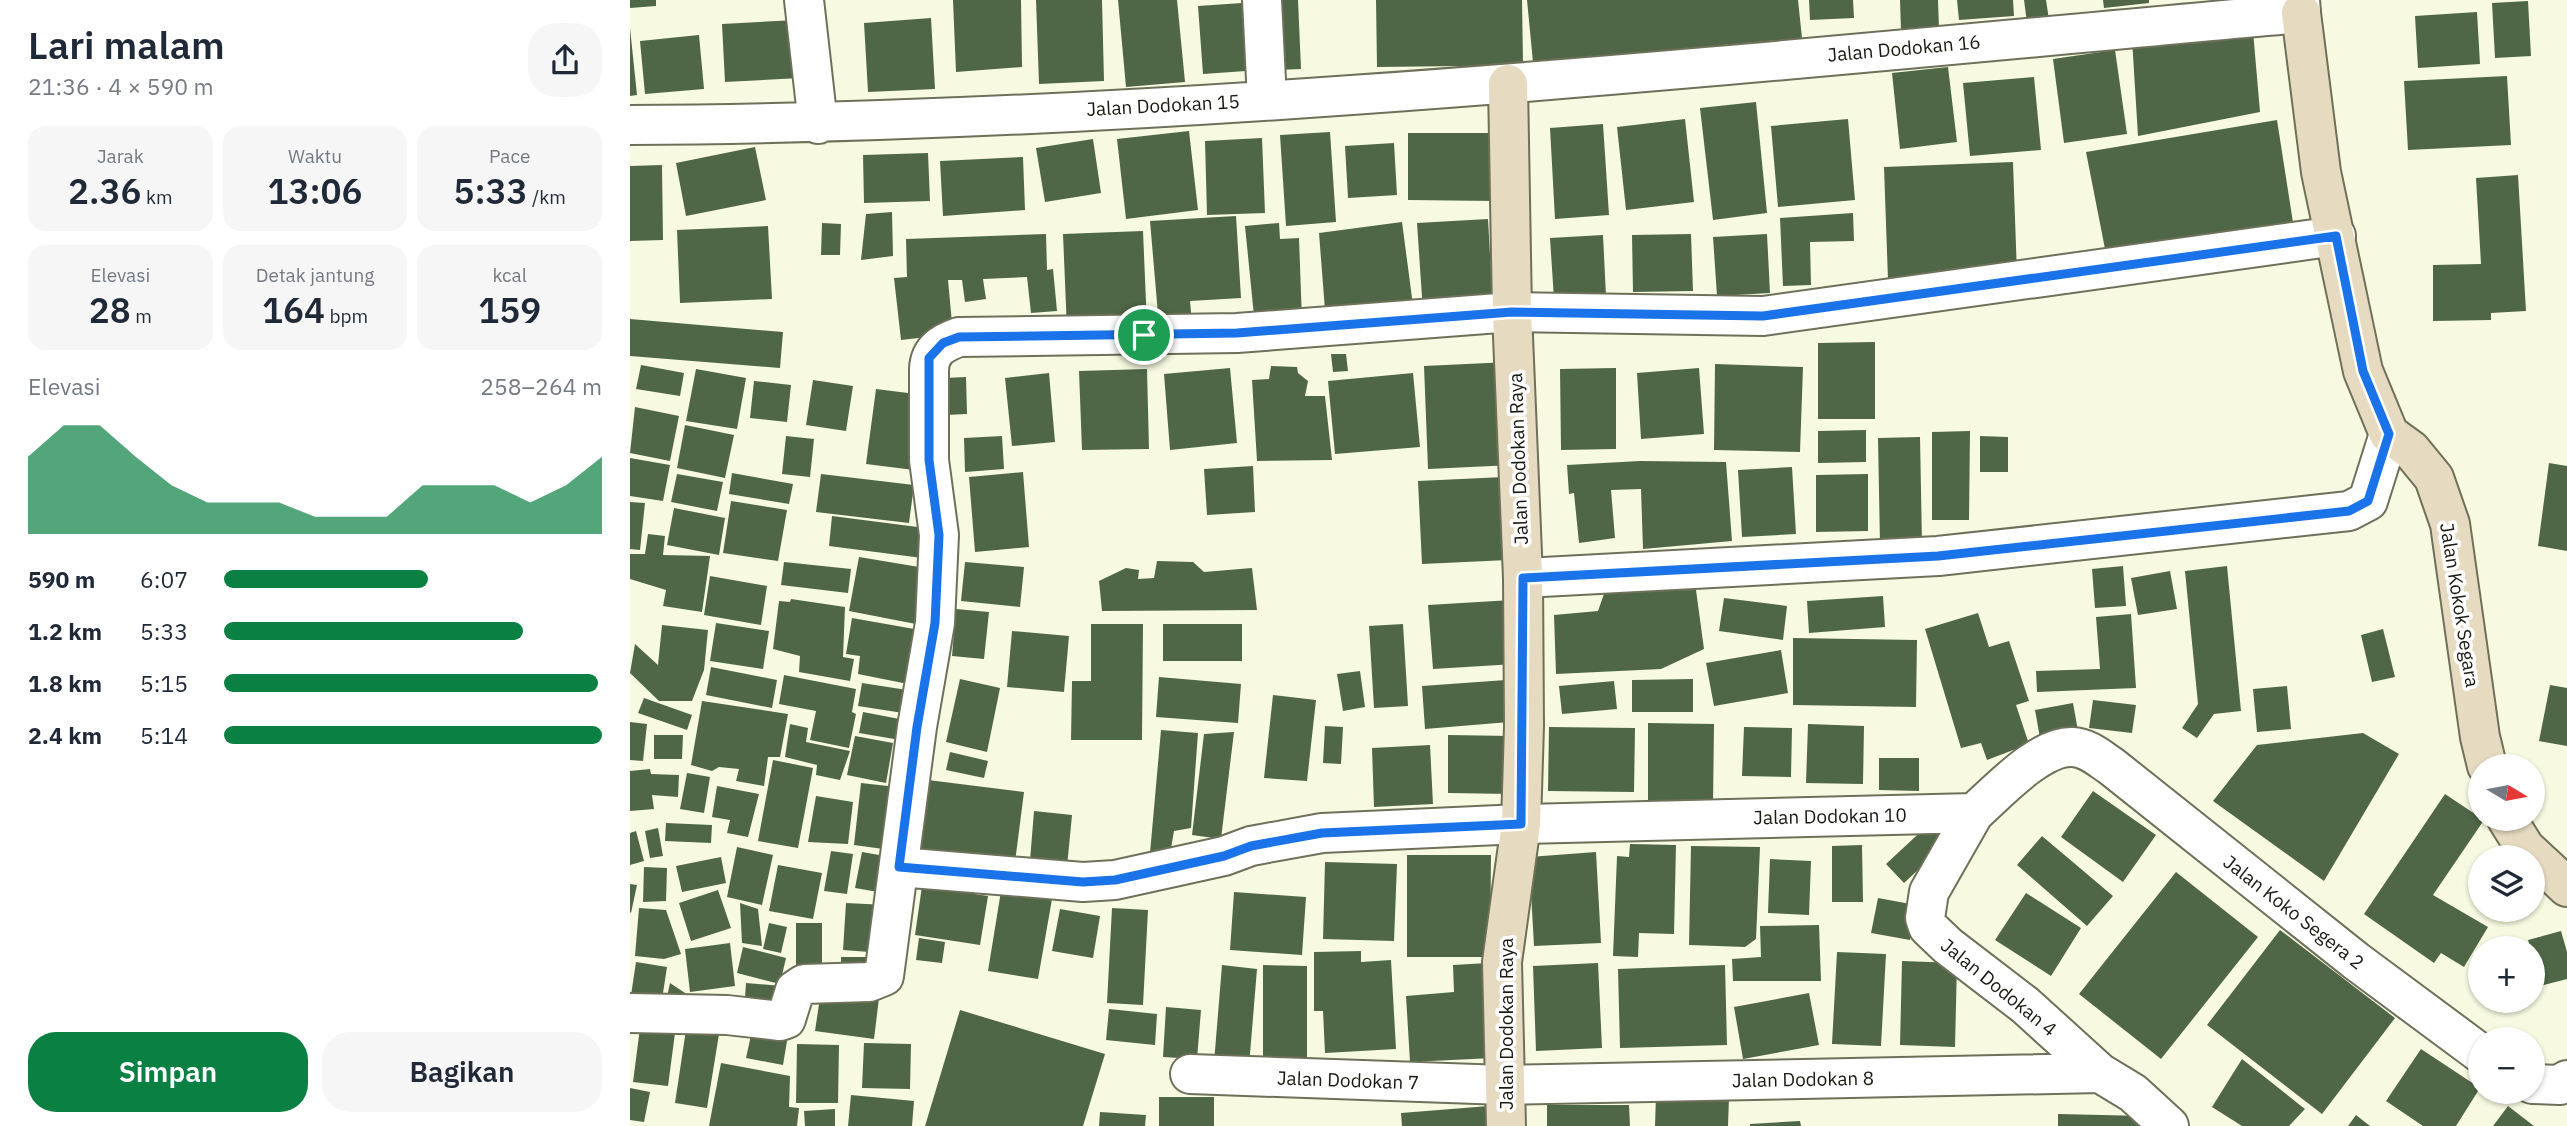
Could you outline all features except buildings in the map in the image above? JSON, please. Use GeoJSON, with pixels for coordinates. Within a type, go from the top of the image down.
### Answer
{"type":"FeatureCollection","features":[{"type":"Feature","properties":{"kind":"street"},"geometry":{"type":"LineString","coordinates":[[804,0],[818,124]]}},
{"type":"Feature","properties":{"kind":"street"},"geometry":{"type":"LineString","coordinates":[[1262,0],[1267,100]]}},
{"type":"Feature","properties":{"kind":"street","name":"Jalan Dodokan 16"},"geometry":{"type":"LineString","coordinates":[[1508,84],[2301,6]]}},
{"type":"Feature","properties":{"kind":"street","name":"Jalan Kokok Segara"},"geometry":{"type":"LineString","coordinates":[[2301,6],[2321,172],[2363,371],[2389,434],[2411,450],[2434,478],[2450,524],[2484,754]]}},
{"type":"Feature","properties":{"kind":"street","name":"Jalan Dodokan 15"},"geometry":{"type":"LineString","coordinates":[[630,125],[818,124],[1508,84]]}},
{"type":"Feature","properties":{"kind":"street","name":"Jalan Dodokan Raya"},"geometry":{"type":"LineString","coordinates":[[1506,1126],[1502,962],[1521,824],[1523,578],[1512,312],[1508,84]]}},
{"type":"Feature","properties":{"kind":"street"},"geometry":{"type":"LineString","coordinates":[[630,1013],[727,1015],[780,1021],[786,1019],[795,990],[804,984],[881,978],[885,971],[917,727],[935,623],[939,535],[929,460],[929,358],[943,343],[959,337],[1237,333],[1512,312],[1763,316],[2336,236]]}},
{"type":"Feature","properties":{"kind":"street"},"geometry":{"type":"LineString","coordinates":[[1523,578],[1938,556],[2349,511],[2368,501],[2389,434]]}},
{"type":"Feature","properties":{"kind":"street","name":"Jalan Koko Segera 2"},"geometry":{"type":"LineString","coordinates":[[1974,813],[2031,763],[2056,749],[2074,747],[2092,753],[2356,961],[2468,1044]]}},
{"type":"Feature","properties":{"kind":"street","name":"Jalan Dodokan 10"},"geometry":{"type":"LineString","coordinates":[[899,867],[1093,882],[1115,880],[1224,856],[1251,846],[1322,833],[1521,824],[1974,813]]}},
{"type":"Feature","properties":{"kind":"street","name":"Jalan Dodokan 4"},"geometry":{"type":"LineString","coordinates":[[1974,813],[1929,892],[1925,918],[1928,927],[1954,951],[2025,1005],[2100,1073],[2133,1093],[2169,1126]]}},
{"type":"Feature","properties":{"kind":"street"},"geometry":{"type":"LineString","coordinates":[[2514,831],[2525,848],[2567,887]]}},
{"type":"Feature","properties":{"kind":"street","name":"Jalan Dodokan 8"},"geometry":{"type":"LineString","coordinates":[[1505,1085],[2100,1073]]}},
{"type":"Feature","properties":{"kind":"street","name":"Jalan Dodokan 7"},"geometry":{"type":"LineString","coordinates":[[1190,1074],[1505,1085]]}},
{"type":"Feature","properties":{"kind":"route"},"geometry":{"type":"LineString","coordinates":[[2336,236],[2363,371],[2389,434],[2376,485],[2368,501],[2349,511],[1938,556],[1523,578],[1524,726],[1521,824],[1322,833],[1251,846],[1224,856],[1150,870],[1115,880],[1041,880],[899,867],[917,727],[935,623],[939,535],[929,460],[929,358],[943,343],[959,337],[1144,335],[1237,333],[1512,312],[1763,316],[2336,236]]}}]}
